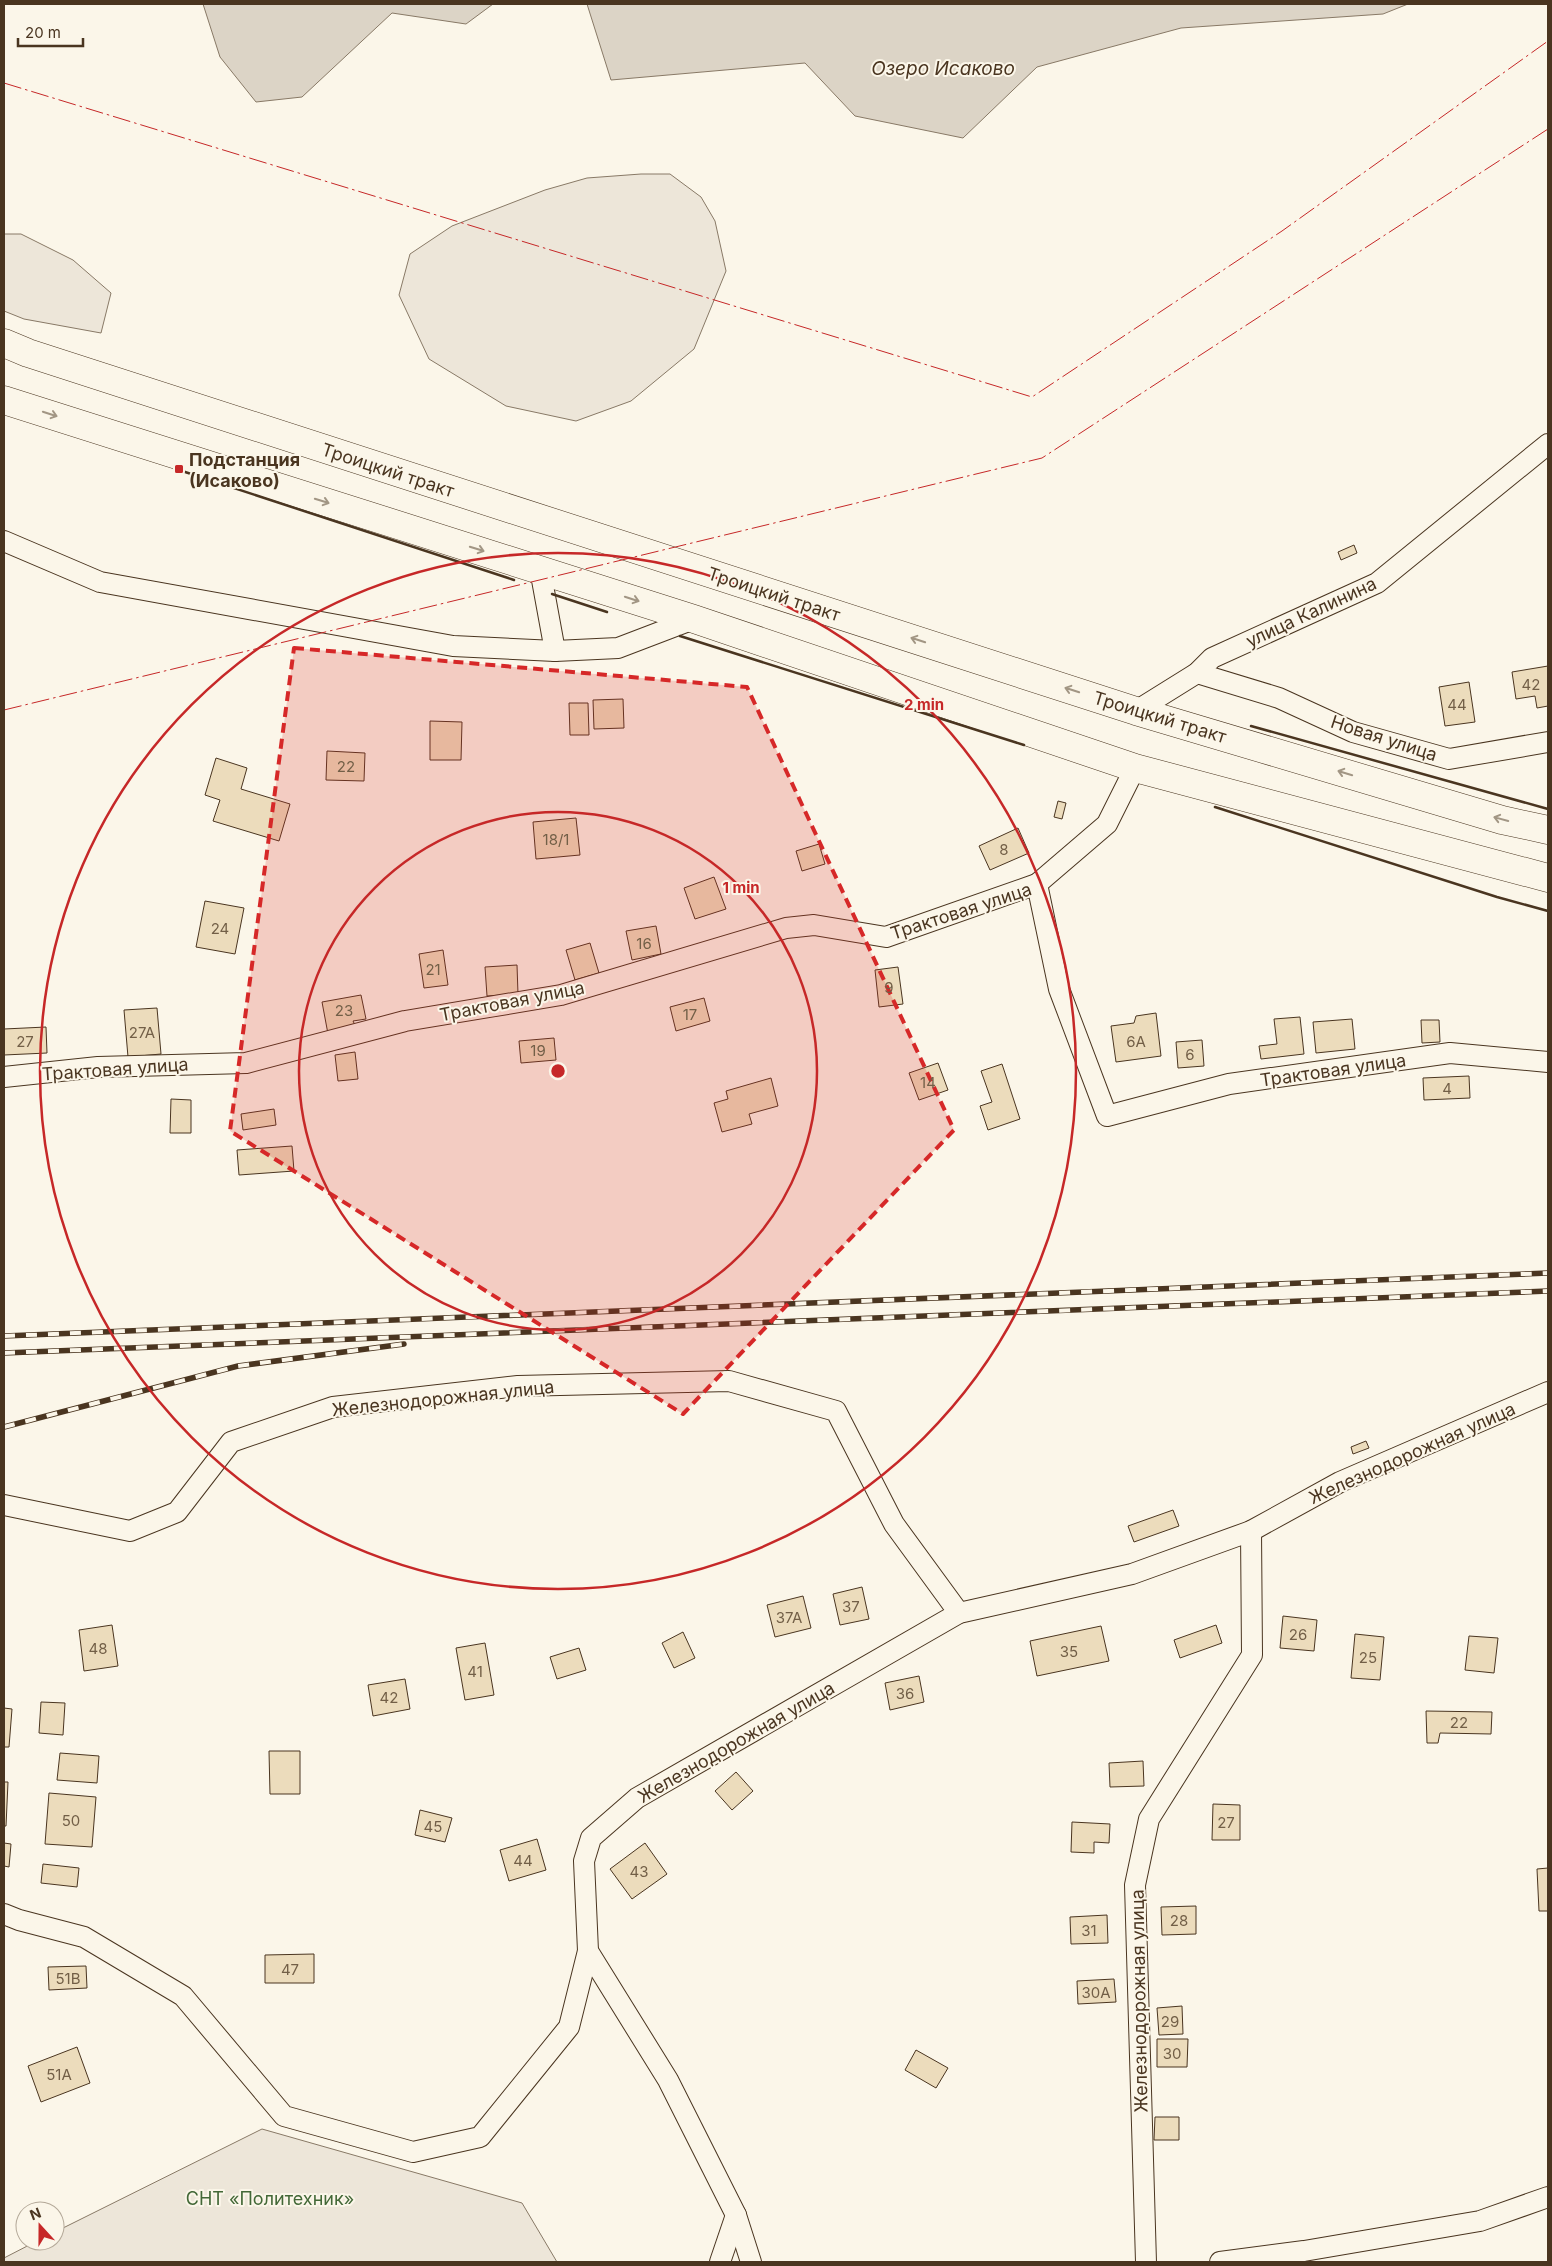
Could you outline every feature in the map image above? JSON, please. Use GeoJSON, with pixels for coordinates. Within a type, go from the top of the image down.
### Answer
{"type":"FeatureCollection","features":[{"type":"Feature","properties":{"kind":"main road","name":"Троицкий тракт"},"geometry":{"type":"LineString","coordinates":[[4,343],[28,353],[1136,711],[1502,820],[1548,830]]}},
{"type":"Feature","properties":{"kind":"main road"},"geometry":{"type":"LineString","coordinates":[[4,400],[694,619],[1135,768],[1548,878]]}},
{"type":"Feature","properties":{"kind":"street","name":"улица Калинина"},"geometry":{"type":"LineString","coordinates":[[1136,711],[1198,673],[1212,658],[1377,583],[1548,444]]}},
{"type":"Feature","properties":{"kind":"street"},"geometry":{"type":"LineString","coordinates":[[4,541],[100,582],[453,646],[555,651],[618,648],[694,619]]}},
{"type":"Feature","properties":{"kind":"street"},"geometry":{"type":"LineString","coordinates":[[540,569],[555,651]]}},
{"type":"Feature","properties":{"kind":"street","name":"Новая улица"},"geometry":{"type":"LineString","coordinates":[[1198,673],[1279,698],[1353,732],[1449,759],[1548,742]]}},
{"type":"Feature","properties":{"kind":"street"},"geometry":{"type":"LineString","coordinates":[[1037,884],[1107,824],[1135,768]]}},
{"type":"Feature","properties":{"kind":"street","name":"Трактовая улица"},"geometry":{"type":"LineString","coordinates":[[4,1077],[98,1067],[246,1063],[405,1021],[561,995],[786,928],[814,925],[886,937],[1037,884],[1059,989],[1107,1116],[1229,1084],[1450,1053],[1548,1062]]}},
{"type":"Feature","properties":{"kind":"street","name":"Железнодорожная улица"},"geometry":{"type":"LineString","coordinates":[[4,1506],[130,1531],[177,1512],[231,1442],[333,1407],[518,1386],[729,1381],[836,1411],[894,1524],[959,1613]]}},
{"type":"Feature","properties":{"kind":"street","name":"Железнодорожная улица"},"geometry":{"type":"LineString","coordinates":[[4,1914],[19,1920],[84,1937],[183,1996],[284,2116],[413,2152],[480,2137],[568,2027],[588,1950],[584,1861],[591,1838],[637,1798],[959,1613],[1132,1574],[1251,1531],[1340,1482],[1548,1392]]}},
{"type":"Feature","properties":{"kind":"street","name":"Железнодорожная улица"},"geometry":{"type":"LineString","coordinates":[[1146,2262],[1135,1885],[1149,1819],[1252,1656],[1251,1531]]}},
{"type":"Feature","properties":{"kind":"street","name":"Железнодорожная улица"},"geometry":{"type":"LineString","coordinates":[[588,1950],[668,2080],[736,2215],[751,2262]]}},
{"type":"Feature","properties":{"kind":"street"},"geometry":{"type":"LineString","coordinates":[[1220,2262],[1304,2251],[1480,2221],[1548,2197]]}},
{"type":"Feature","properties":{"kind":"street"},"geometry":{"type":"LineString","coordinates":[[720,2262],[736,2215]]}},
{"type":"Feature","properties":{"kind":"highlighted area"},"geometry":{"type":"Polygon","coordinates":[[[294,648],[747,687],[954,1130],[683,1414],[230,1131],[294,648]]]}},
{"type":"Feature","properties":{"kind":"green space"},"geometry":{"type":"Polygon","coordinates":[[[670,174],[701,197],[715,221],[726,271],[694,349],[631,401],[576,421],[506,406],[429,359],[399,295],[410,254],[452,226],[545,190],[587,178],[670,174]]]}},
{"type":"Feature","properties":{"kind":"green space"},"geometry":{"type":"Polygon","coordinates":[[[4,234],[21,234],[73,260],[111,293],[101,333],[24,319],[4,311],[4,234]]]}},
{"type":"Feature","properties":{"kind":"green space","name":"СНТ «Политехник»"},"geometry":{"type":"Polygon","coordinates":[[[262,2129],[522,2203],[557,2262],[4,2262],[4,2258],[18,2251],[65,2251],[65,2227],[262,2129]]]}},
{"type":"Feature","properties":{"kind":"water"},"geometry":{"type":"Polygon","coordinates":[[[203,4],[493,4],[466,24],[392,13],[302,97],[256,102],[220,57],[203,4]]]}},
{"type":"Feature","properties":{"kind":"water","name":"Озеро Исаково"},"geometry":{"type":"Polygon","coordinates":[[[587,4],[1408,4],[1383,14],[1181,28],[1037,67],[963,138],[855,116],[805,63],[611,80],[587,4]]]}},
{"type":"Feature","properties":{"kind":"building"},"geometry":{"type":"Polygon","coordinates":[[[1354,545],[1357,553],[1341,560],[1338,552],[1354,545]]]}},
{"type":"Feature","properties":{"kind":"building"},"geometry":{"type":"Polygon","coordinates":[[[1548,666],[1548,706],[1537,708],[1535,696],[1516,699],[1512,672],[1548,666]]]}},
{"type":"Feature","properties":{"kind":"building"},"geometry":{"type":"Polygon","coordinates":[[[1469,682],[1475,722],[1445,726],[1439,687],[1469,682]]]}},
{"type":"Feature","properties":{"kind":"building"},"geometry":{"type":"Polygon","coordinates":[[[623,699],[624,728],[594,729],[593,700],[623,699]]]}},
{"type":"Feature","properties":{"kind":"building"},"geometry":{"type":"Polygon","coordinates":[[[569,703],[588,703],[589,735],[570,735],[569,703]]]}},
{"type":"Feature","properties":{"kind":"building"},"geometry":{"type":"Polygon","coordinates":[[[430,721],[462,722],[461,760],[430,760],[430,721]]]}},
{"type":"Feature","properties":{"kind":"building"},"geometry":{"type":"Polygon","coordinates":[[[327,751],[365,753],[364,781],[326,780],[327,751]]]}},
{"type":"Feature","properties":{"kind":"building"},"geometry":{"type":"Polygon","coordinates":[[[216,758],[247,768],[241,789],[290,804],[279,841],[213,821],[220,800],[205,795],[216,758]]]}},
{"type":"Feature","properties":{"kind":"building"},"geometry":{"type":"Polygon","coordinates":[[[1058,801],[1066,803],[1062,819],[1054,817],[1058,801]]]}},
{"type":"Feature","properties":{"kind":"building"},"geometry":{"type":"Polygon","coordinates":[[[576,818],[580,855],[536,859],[533,822],[576,818]]]}},
{"type":"Feature","properties":{"kind":"building"},"geometry":{"type":"Polygon","coordinates":[[[1018,828],[1029,853],[990,870],[979,846],[1018,828]]]}},
{"type":"Feature","properties":{"kind":"building"},"geometry":{"type":"Polygon","coordinates":[[[819,844],[825,864],[802,871],[796,851],[819,844]]]}},
{"type":"Feature","properties":{"kind":"building"},"geometry":{"type":"Polygon","coordinates":[[[714,877],[726,909],[695,919],[684,888],[714,877]]]}},
{"type":"Feature","properties":{"kind":"building"},"geometry":{"type":"Polygon","coordinates":[[[205,901],[244,908],[235,954],[196,947],[205,901]]]}},
{"type":"Feature","properties":{"kind":"building"},"geometry":{"type":"Polygon","coordinates":[[[656,926],[661,954],[632,960],[626,931],[656,926]]]}},
{"type":"Feature","properties":{"kind":"building"},"geometry":{"type":"Polygon","coordinates":[[[590,943],[599,973],[575,980],[566,950],[590,943]]]}},
{"type":"Feature","properties":{"kind":"building"},"geometry":{"type":"Polygon","coordinates":[[[443,950],[448,985],[424,988],[419,954],[443,950]]]}},
{"type":"Feature","properties":{"kind":"building"},"geometry":{"type":"Polygon","coordinates":[[[517,965],[518,994],[487,996],[485,967],[517,965]]]}},
{"type":"Feature","properties":{"kind":"building"},"geometry":{"type":"Polygon","coordinates":[[[898,967],[903,1004],[879,1007],[875,970],[898,967]]]}},
{"type":"Feature","properties":{"kind":"building"},"geometry":{"type":"Polygon","coordinates":[[[361,995],[366,1019],[353,1021],[357,1029],[328,1034],[322,1002],[361,995]]]}},
{"type":"Feature","properties":{"kind":"building"},"geometry":{"type":"Polygon","coordinates":[[[704,998],[710,1021],[676,1031],[670,1007],[704,998]]]}},
{"type":"Feature","properties":{"kind":"building"},"geometry":{"type":"Polygon","coordinates":[[[157,1008],[161,1054],[128,1057],[124,1010],[157,1008]]]}},
{"type":"Feature","properties":{"kind":"building"},"geometry":{"type":"Polygon","coordinates":[[[1156,1013],[1161,1056],[1116,1062],[1111,1026],[1134,1023],[1136,1016],[1156,1013]]]}},
{"type":"Feature","properties":{"kind":"building"},"geometry":{"type":"Polygon","coordinates":[[[1300,1017],[1304,1054],[1261,1059],[1259,1046],[1277,1044],[1274,1019],[1300,1017]]]}},
{"type":"Feature","properties":{"kind":"building"},"geometry":{"type":"Polygon","coordinates":[[[1352,1019],[1355,1049],[1316,1053],[1313,1022],[1352,1019]]]}},
{"type":"Feature","properties":{"kind":"building"},"geometry":{"type":"Polygon","coordinates":[[[1421,1020],[1439,1020],[1440,1042],[1422,1043],[1421,1020]]]}},
{"type":"Feature","properties":{"kind":"building"},"geometry":{"type":"Polygon","coordinates":[[[46,1027],[47,1053],[4,1055],[4,1029],[46,1027]]]}},
{"type":"Feature","properties":{"kind":"building"},"geometry":{"type":"Polygon","coordinates":[[[554,1038],[556,1060],[521,1063],[519,1041],[554,1038]]]}},
{"type":"Feature","properties":{"kind":"building"},"geometry":{"type":"Polygon","coordinates":[[[1202,1040],[1204,1066],[1178,1068],[1176,1042],[1202,1040]]]}},
{"type":"Feature","properties":{"kind":"building"},"geometry":{"type":"Polygon","coordinates":[[[355,1052],[358,1079],[338,1081],[335,1055],[355,1052]]]}},
{"type":"Feature","properties":{"kind":"building"},"geometry":{"type":"Polygon","coordinates":[[[938,1063],[948,1090],[919,1100],[909,1073],[938,1063]]]}},
{"type":"Feature","properties":{"kind":"building"},"geometry":{"type":"Polygon","coordinates":[[[1002,1064],[1020,1119],[988,1130],[980,1106],[992,1102],[981,1071],[1002,1064]]]}},
{"type":"Feature","properties":{"kind":"building"},"geometry":{"type":"Polygon","coordinates":[[[1469,1076],[1470,1098],[1424,1100],[1423,1078],[1469,1076]]]}},
{"type":"Feature","properties":{"kind":"building"},"geometry":{"type":"Polygon","coordinates":[[[771,1078],[778,1106],[749,1114],[752,1124],[722,1132],[714,1103],[728,1099],[726,1091],[771,1078]]]}},
{"type":"Feature","properties":{"kind":"building"},"geometry":{"type":"Polygon","coordinates":[[[171,1099],[191,1100],[191,1133],[170,1133],[171,1099]]]}},
{"type":"Feature","properties":{"kind":"building"},"geometry":{"type":"Polygon","coordinates":[[[274,1109],[276,1125],[243,1130],[241,1114],[274,1109]]]}},
{"type":"Feature","properties":{"kind":"building"},"geometry":{"type":"Polygon","coordinates":[[[292,1146],[294,1171],[239,1175],[237,1150],[292,1146]]]}},
{"type":"Feature","properties":{"kind":"building"},"geometry":{"type":"Polygon","coordinates":[[[1366,1441],[1369,1448],[1353,1454],[1351,1447],[1366,1441]]]}},
{"type":"Feature","properties":{"kind":"building"},"geometry":{"type":"Polygon","coordinates":[[[1173,1510],[1179,1526],[1134,1542],[1128,1526],[1173,1510]]]}},
{"type":"Feature","properties":{"kind":"building"},"geometry":{"type":"Polygon","coordinates":[[[862,1587],[869,1619],[840,1625],[833,1594],[862,1587]]]}},
{"type":"Feature","properties":{"kind":"building"},"geometry":{"type":"Polygon","coordinates":[[[803,1596],[811,1628],[775,1637],[767,1605],[803,1596]]]}},
{"type":"Feature","properties":{"kind":"building"},"geometry":{"type":"Polygon","coordinates":[[[1283,1616],[1317,1620],[1314,1651],[1280,1648],[1283,1616]]]}},
{"type":"Feature","properties":{"kind":"building"},"geometry":{"type":"Polygon","coordinates":[[[112,1625],[118,1666],[84,1671],[79,1630],[112,1625]]]}},
{"type":"Feature","properties":{"kind":"building"},"geometry":{"type":"Polygon","coordinates":[[[1216,1625],[1222,1643],[1180,1658],[1174,1640],[1216,1625]]]}},
{"type":"Feature","properties":{"kind":"building"},"geometry":{"type":"Polygon","coordinates":[[[1101,1626],[1109,1661],[1037,1676],[1030,1641],[1101,1626]]]}},
{"type":"Feature","properties":{"kind":"building"},"geometry":{"type":"Polygon","coordinates":[[[683,1632],[695,1658],[674,1668],[662,1643],[683,1632]]]}},
{"type":"Feature","properties":{"kind":"building"},"geometry":{"type":"Polygon","coordinates":[[[1355,1634],[1384,1637],[1380,1680],[1351,1678],[1355,1634]]]}},
{"type":"Feature","properties":{"kind":"building"},"geometry":{"type":"Polygon","coordinates":[[[1469,1636],[1498,1638],[1494,1673],[1465,1670],[1469,1636]]]}},
{"type":"Feature","properties":{"kind":"building"},"geometry":{"type":"Polygon","coordinates":[[[485,1643],[494,1695],[465,1700],[456,1648],[485,1643]]]}},
{"type":"Feature","properties":{"kind":"building"},"geometry":{"type":"Polygon","coordinates":[[[579,1648],[586,1670],[557,1679],[550,1657],[579,1648]]]}},
{"type":"Feature","properties":{"kind":"building"},"geometry":{"type":"Polygon","coordinates":[[[919,1676],[924,1702],[890,1710],[885,1683],[919,1676]]]}},
{"type":"Feature","properties":{"kind":"building"},"geometry":{"type":"Polygon","coordinates":[[[405,1679],[410,1709],[373,1716],[368,1685],[405,1679]]]}},
{"type":"Feature","properties":{"kind":"building"},"geometry":{"type":"Polygon","coordinates":[[[41,1702],[65,1703],[63,1735],[39,1733],[41,1702]]]}},
{"type":"Feature","properties":{"kind":"building"},"geometry":{"type":"Polygon","coordinates":[[[4,1708],[12,1709],[9,1747],[4,1747],[4,1708]]]}},
{"type":"Feature","properties":{"kind":"building"},"geometry":{"type":"Polygon","coordinates":[[[1426,1711],[1492,1712],[1491,1734],[1440,1733],[1438,1743],[1427,1743],[1426,1711]]]}},
{"type":"Feature","properties":{"kind":"building"},"geometry":{"type":"Polygon","coordinates":[[[269,1751],[300,1751],[300,1794],[270,1794],[269,1751]]]}},
{"type":"Feature","properties":{"kind":"building"},"geometry":{"type":"Polygon","coordinates":[[[60,1753],[99,1756],[97,1783],[57,1780],[60,1753]]]}},
{"type":"Feature","properties":{"kind":"building"},"geometry":{"type":"Polygon","coordinates":[[[1143,1761],[1144,1786],[1110,1787],[1109,1763],[1143,1761]]]}},
{"type":"Feature","properties":{"kind":"building"},"geometry":{"type":"Polygon","coordinates":[[[736,1772],[753,1791],[732,1810],[715,1791],[736,1772]]]}},
{"type":"Feature","properties":{"kind":"building"},"geometry":{"type":"Polygon","coordinates":[[[4,1782],[8,1782],[6,1826],[4,1826],[4,1782]]]}},
{"type":"Feature","properties":{"kind":"building"},"geometry":{"type":"Polygon","coordinates":[[[49,1793],[96,1797],[92,1847],[45,1844],[49,1793]]]}},
{"type":"Feature","properties":{"kind":"building"},"geometry":{"type":"Polygon","coordinates":[[[1213,1804],[1240,1805],[1240,1840],[1212,1840],[1213,1804]]]}},
{"type":"Feature","properties":{"kind":"building"},"geometry":{"type":"Polygon","coordinates":[[[420,1810],[452,1818],[445,1842],[415,1835],[420,1810]]]}},
{"type":"Feature","properties":{"kind":"building"},"geometry":{"type":"Polygon","coordinates":[[[1072,1822],[1110,1824],[1109,1843],[1094,1842],[1094,1853],[1071,1852],[1072,1822]]]}},
{"type":"Feature","properties":{"kind":"building"},"geometry":{"type":"Polygon","coordinates":[[[537,1839],[546,1870],[509,1881],[500,1850],[537,1839]]]}},
{"type":"Feature","properties":{"kind":"building"},"geometry":{"type":"Polygon","coordinates":[[[4,1843],[11,1844],[9,1867],[4,1866],[4,1843]]]}},
{"type":"Feature","properties":{"kind":"building"},"geometry":{"type":"Polygon","coordinates":[[[645,1843],[667,1874],[632,1899],[610,1869],[645,1843]]]}},
{"type":"Feature","properties":{"kind":"building"},"geometry":{"type":"Polygon","coordinates":[[[43,1864],[79,1868],[77,1887],[41,1883],[43,1864]]]}},
{"type":"Feature","properties":{"kind":"building"},"geometry":{"type":"Polygon","coordinates":[[[1548,1868],[1548,1911],[1539,1911],[1537,1869],[1548,1868]]]}},
{"type":"Feature","properties":{"kind":"building"},"geometry":{"type":"Polygon","coordinates":[[[1196,1906],[1196,1934],[1162,1935],[1161,1907],[1196,1906]]]}},
{"type":"Feature","properties":{"kind":"building"},"geometry":{"type":"Polygon","coordinates":[[[1107,1915],[1108,1943],[1071,1944],[1070,1917],[1107,1915]]]}},
{"type":"Feature","properties":{"kind":"building"},"geometry":{"type":"Polygon","coordinates":[[[314,1954],[314,1983],[265,1983],[265,1955],[314,1954]]]}},
{"type":"Feature","properties":{"kind":"building"},"geometry":{"type":"Polygon","coordinates":[[[86,1966],[87,1988],[49,1990],[48,1967],[86,1966]]]}},
{"type":"Feature","properties":{"kind":"building"},"geometry":{"type":"Polygon","coordinates":[[[1114,1979],[1116,2002],[1078,2004],[1077,1981],[1114,1979]]]}},
{"type":"Feature","properties":{"kind":"building"},"geometry":{"type":"Polygon","coordinates":[[[1182,2006],[1183,2034],[1159,2035],[1157,2008],[1182,2006]]]}},
{"type":"Feature","properties":{"kind":"building"},"geometry":{"type":"Polygon","coordinates":[[[1157,2039],[1188,2039],[1187,2067],[1157,2067],[1157,2039]]]}},
{"type":"Feature","properties":{"kind":"building"},"geometry":{"type":"Polygon","coordinates":[[[77,2047],[90,2083],[41,2102],[28,2066],[77,2047]]]}},
{"type":"Feature","properties":{"kind":"building"},"geometry":{"type":"Polygon","coordinates":[[[916,2050],[948,2068],[936,2088],[905,2070],[916,2050]]]}},
{"type":"Feature","properties":{"kind":"building"},"geometry":{"type":"Polygon","coordinates":[[[1155,2117],[1179,2117],[1179,2140],[1154,2140],[1155,2117]]]}},
{"type":"Feature","properties":{"kind":"railway"},"geometry":{"type":"LineString","coordinates":[[4,1336],[1548,1273]]}},
{"type":"Feature","properties":{"kind":"railway"},"geometry":{"type":"LineString","coordinates":[[4,1353],[1548,1291]]}},
{"type":"Feature","properties":{"kind":"railway"},"geometry":{"type":"LineString","coordinates":[[4,1427],[238,1366],[404,1344]]}},
{"type":"Feature","properties":{"kind":"wall"},"geometry":{"type":"LineString","coordinates":[[179,470],[514,580]]}},
{"type":"Feature","properties":{"kind":"wall"},"geometry":{"type":"LineString","coordinates":[[552,594],[607,612]]}},
{"type":"Feature","properties":{"kind":"wall"},"geometry":{"type":"LineString","coordinates":[[680,636],[1024,745]]}},
{"type":"Feature","properties":{"kind":"wall"},"geometry":{"type":"LineString","coordinates":[[1251,726],[1548,809]]}},
{"type":"Feature","properties":{"kind":"wall"},"geometry":{"type":"LineString","coordinates":[[1215,807],[1497,897],[1548,911]]}},
{"type":"Feature","properties":{"kind":"power"},"geometry":{"type":"LineString","coordinates":[[4,83],[1032,397],[1282,231],[1548,41]]}},
{"type":"Feature","properties":{"kind":"power"},"geometry":{"type":"LineString","coordinates":[[4,710],[1042,458],[1548,129]]}},
{"type":"Feature","properties":{"kind":"place","name":"Подстанция (Исаково)"},"geometry":{"type":"Point","coordinates":[179,469]}}]}
